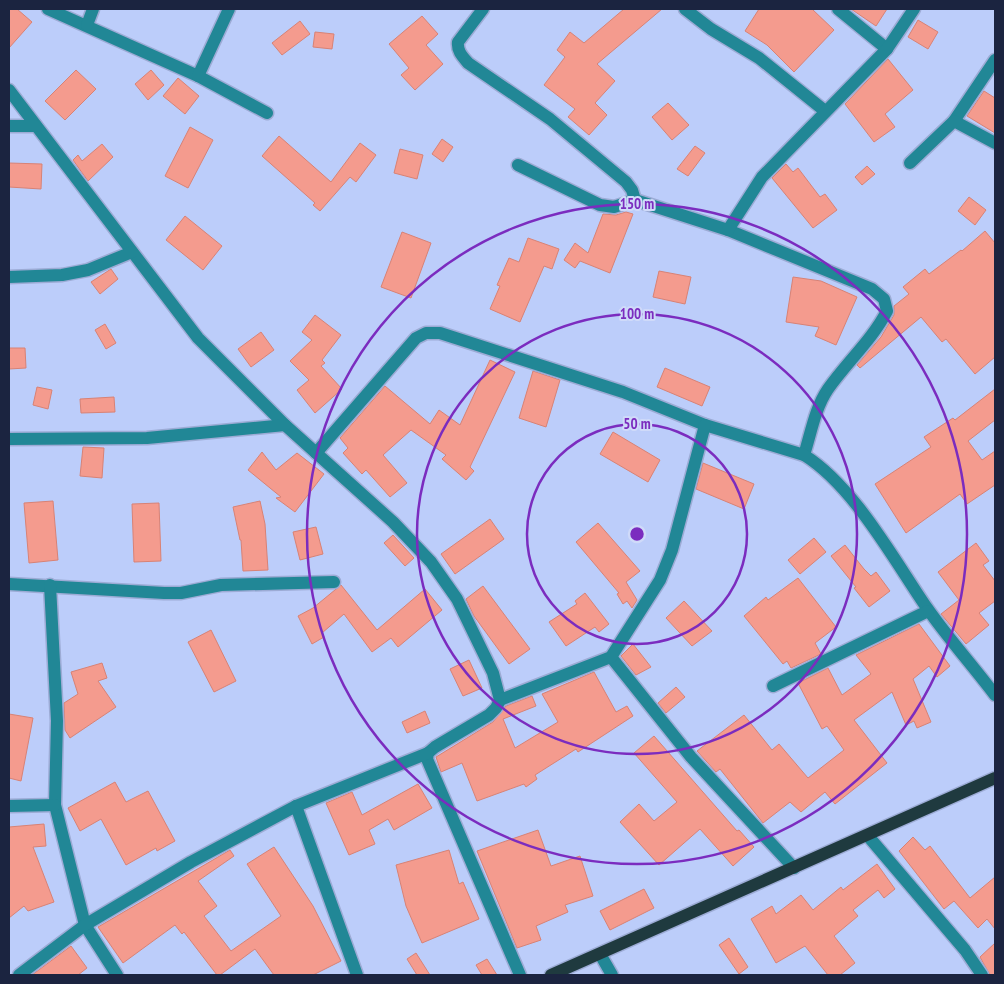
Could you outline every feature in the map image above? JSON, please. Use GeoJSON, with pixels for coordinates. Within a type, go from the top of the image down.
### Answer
{"type":"FeatureCollection","features":[{"type":"Feature","properties":{"kind":"main road"},"geometry":{"type":"LineString","coordinates":[[551,975],[868,836],[995,778]]}},
{"type":"Feature","properties":{"kind":"street"},"geometry":{"type":"LineString","coordinates":[[48,9],[198,76],[267,113]]}},
{"type":"Feature","properties":{"kind":"street"},"geometry":{"type":"LineString","coordinates":[[87,25],[93,9]]}},
{"type":"Feature","properties":{"kind":"street"},"geometry":{"type":"LineString","coordinates":[[198,76],[229,9]]}},
{"type":"Feature","properties":{"kind":"street"},"geometry":{"type":"LineString","coordinates":[[484,9],[458,42],[458,49],[462,56],[468,63],[550,119],[611,169],[632,190],[635,200]]}},
{"type":"Feature","properties":{"kind":"street"},"geometry":{"type":"LineString","coordinates":[[685,9],[711,29],[759,58],[825,111]]}},
{"type":"Feature","properties":{"kind":"street"},"geometry":{"type":"LineString","coordinates":[[838,9],[887,49]]}},
{"type":"Feature","properties":{"kind":"street"},"geometry":{"type":"LineString","coordinates":[[728,230],[741,206],[762,177],[887,49],[914,9]]}},
{"type":"Feature","properties":{"kind":"street"},"geometry":{"type":"LineString","coordinates":[[910,163],[954,121],[995,60]]}},
{"type":"Feature","properties":{"kind":"street"},"geometry":{"type":"LineString","coordinates":[[9,90],[198,338],[285,425],[393,522],[431,562],[457,600],[493,673],[500,700],[496,708],[489,715],[428,753],[296,806],[191,862],[85,925],[19,975]]}},
{"type":"Feature","properties":{"kind":"street"},"geometry":{"type":"LineString","coordinates":[[954,121],[995,143]]}},
{"type":"Feature","properties":{"kind":"street"},"geometry":{"type":"LineString","coordinates":[[9,126],[36,126]]}},
{"type":"Feature","properties":{"kind":"street"},"geometry":{"type":"LineString","coordinates":[[518,165],[600,205],[614,207],[635,200],[728,230],[872,289],[884,299],[887,311],[880,324],[827,390],[814,419],[804,455]]}},
{"type":"Feature","properties":{"kind":"street"},"geometry":{"type":"LineString","coordinates":[[9,277],[62,275],[88,270],[132,252]]}},
{"type":"Feature","properties":{"kind":"street"},"geometry":{"type":"LineString","coordinates":[[316,453],[416,338],[426,333],[440,333],[623,392],[706,425],[804,455],[818,463],[859,508],[928,611],[995,695]]}},
{"type":"Feature","properties":{"kind":"street"},"geometry":{"type":"LineString","coordinates":[[9,439],[147,438],[285,425]]}},
{"type":"Feature","properties":{"kind":"street"},"geometry":{"type":"LineString","coordinates":[[500,700],[611,657],[660,580],[672,550],[706,425]]}},
{"type":"Feature","properties":{"kind":"street"},"geometry":{"type":"LineString","coordinates":[[9,584],[181,593],[221,585],[334,582]]}},
{"type":"Feature","properties":{"kind":"street"},"geometry":{"type":"LineString","coordinates":[[50,585],[57,721],[55,805],[85,925],[117,975]]}},
{"type":"Feature","properties":{"kind":"street"},"geometry":{"type":"LineString","coordinates":[[773,686],[928,611]]}},
{"type":"Feature","properties":{"kind":"street"},"geometry":{"type":"LineString","coordinates":[[611,657],[691,757],[794,868]]}},
{"type":"Feature","properties":{"kind":"street"},"geometry":{"type":"LineString","coordinates":[[428,753],[428,767],[520,975]]}},
{"type":"Feature","properties":{"kind":"street"},"geometry":{"type":"LineString","coordinates":[[9,806],[55,805]]}},
{"type":"Feature","properties":{"kind":"street"},"geometry":{"type":"LineString","coordinates":[[296,806],[357,975]]}},
{"type":"Feature","properties":{"kind":"street"},"geometry":{"type":"LineString","coordinates":[[868,836],[965,950],[982,975]]}},
{"type":"Feature","properties":{"kind":"street"},"geometry":{"type":"LineString","coordinates":[[600,954],[612,975]]}},
{"type":"Feature","properties":{"kind":"building"},"geometry":{"type":"Polygon","coordinates":[[[9,9],[17,9],[32,22],[9,48],[9,9]]]}},
{"type":"Feature","properties":{"kind":"building"},"geometry":{"type":"Polygon","coordinates":[[[624,9],[662,9],[597,64],[615,81],[595,103],[607,115],[589,135],[568,117],[575,109],[544,85],[565,57],[557,50],[570,32],[584,43],[624,9]]]}},
{"type":"Feature","properties":{"kind":"building"},"geometry":{"type":"Polygon","coordinates":[[[759,9],[812,9],[834,30],[794,72],[767,45],[745,31],[759,9]]]}},
{"type":"Feature","properties":{"kind":"building"},"geometry":{"type":"Polygon","coordinates":[[[851,9],[887,9],[876,26],[851,9]]]}},
{"type":"Feature","properties":{"kind":"building"},"geometry":{"type":"Polygon","coordinates":[[[422,16],[438,34],[426,45],[443,64],[415,90],[401,75],[409,68],[389,44],[422,16]]]}},
{"type":"Feature","properties":{"kind":"building"},"geometry":{"type":"Polygon","coordinates":[[[918,20],[938,32],[928,49],[908,37],[918,20]]]}},
{"type":"Feature","properties":{"kind":"building"},"geometry":{"type":"Polygon","coordinates":[[[300,21],[310,34],[282,55],[272,43],[300,21]]]}},
{"type":"Feature","properties":{"kind":"building"},"geometry":{"type":"Polygon","coordinates":[[[315,32],[334,34],[332,49],[313,47],[315,32]]]}},
{"type":"Feature","properties":{"kind":"building"},"geometry":{"type":"Polygon","coordinates":[[[888,59],[913,90],[885,114],[895,127],[874,142],[845,104],[888,59]]]}},
{"type":"Feature","properties":{"kind":"building"},"geometry":{"type":"Polygon","coordinates":[[[76,70],[96,89],[65,120],[45,101],[76,70]]]}},
{"type":"Feature","properties":{"kind":"building"},"geometry":{"type":"Polygon","coordinates":[[[151,70],[164,85],[148,100],[135,84],[151,70]]]}},
{"type":"Feature","properties":{"kind":"building"},"geometry":{"type":"Polygon","coordinates":[[[178,78],[199,96],[185,114],[163,96],[178,78]]]}},
{"type":"Feature","properties":{"kind":"building"},"geometry":{"type":"Polygon","coordinates":[[[984,91],[995,98],[995,133],[967,116],[984,91]]]}},
{"type":"Feature","properties":{"kind":"building"},"geometry":{"type":"Polygon","coordinates":[[[668,103],[689,125],[672,140],[652,117],[668,103]]]}},
{"type":"Feature","properties":{"kind":"building"},"geometry":{"type":"Polygon","coordinates":[[[190,127],[213,140],[188,188],[165,176],[190,127]]]}},
{"type":"Feature","properties":{"kind":"building"},"geometry":{"type":"Polygon","coordinates":[[[279,136],[331,182],[360,143],[376,155],[356,182],[350,177],[320,211],[313,205],[315,203],[262,156],[279,136]]]}},
{"type":"Feature","properties":{"kind":"building"},"geometry":{"type":"Polygon","coordinates":[[[442,139],[453,147],[443,162],[432,154],[442,139]]]}},
{"type":"Feature","properties":{"kind":"building"},"geometry":{"type":"Polygon","coordinates":[[[102,144],[113,157],[88,181],[73,160],[78,155],[82,161],[102,144]]]}},
{"type":"Feature","properties":{"kind":"building"},"geometry":{"type":"Polygon","coordinates":[[[695,146],[705,153],[688,176],[677,169],[695,146]]]}},
{"type":"Feature","properties":{"kind":"building"},"geometry":{"type":"Polygon","coordinates":[[[400,149],[423,155],[417,179],[394,173],[400,149]]]}},
{"type":"Feature","properties":{"kind":"building"},"geometry":{"type":"Polygon","coordinates":[[[9,163],[42,164],[41,189],[9,187],[9,163]]]}},
{"type":"Feature","properties":{"kind":"building"},"geometry":{"type":"Polygon","coordinates":[[[786,164],[793,172],[798,168],[820,197],[825,194],[837,210],[813,228],[772,178],[786,164]]]}},
{"type":"Feature","properties":{"kind":"building"},"geometry":{"type":"Polygon","coordinates":[[[867,166],[875,174],[862,185],[855,177],[867,166]]]}},
{"type":"Feature","properties":{"kind":"building"},"geometry":{"type":"Polygon","coordinates":[[[969,197],[986,210],[975,225],[958,211],[969,197]]]}},
{"type":"Feature","properties":{"kind":"building"},"geometry":{"type":"Polygon","coordinates":[[[626,212],[633,214],[610,273],[580,261],[575,268],[564,260],[575,243],[588,253],[603,214],[616,215],[626,212]]]}},
{"type":"Feature","properties":{"kind":"building"},"geometry":{"type":"Polygon","coordinates":[[[185,216],[222,246],[203,270],[166,240],[185,216]]]}},
{"type":"Feature","properties":{"kind":"building"},"geometry":{"type":"Polygon","coordinates":[[[985,231],[995,243],[995,357],[975,374],[946,339],[942,342],[921,317],[860,368],[857,365],[881,337],[894,315],[894,306],[909,294],[903,287],[925,269],[929,274],[962,251],[985,231]]]}},
{"type":"Feature","properties":{"kind":"building"},"geometry":{"type":"Polygon","coordinates":[[[402,232],[431,243],[411,298],[381,287],[402,232]]]}},
{"type":"Feature","properties":{"kind":"building"},"geometry":{"type":"Polygon","coordinates":[[[528,238],[559,249],[552,269],[544,266],[520,322],[490,309],[500,286],[497,285],[509,258],[519,262],[528,238]]]}},
{"type":"Feature","properties":{"kind":"building"},"geometry":{"type":"Polygon","coordinates":[[[111,269],[118,279],[100,294],[91,282],[111,269]]]}},
{"type":"Feature","properties":{"kind":"building"},"geometry":{"type":"Polygon","coordinates":[[[659,271],[691,277],[685,304],[653,297],[659,271]]]}},
{"type":"Feature","properties":{"kind":"building"},"geometry":{"type":"Polygon","coordinates":[[[793,277],[821,281],[857,297],[836,345],[815,336],[819,327],[786,322],[793,277]]]}},
{"type":"Feature","properties":{"kind":"building"},"geometry":{"type":"Polygon","coordinates":[[[315,315],[341,335],[322,360],[325,363],[321,366],[342,389],[315,413],[297,390],[309,380],[290,361],[312,340],[302,332],[315,315]]]}},
{"type":"Feature","properties":{"kind":"building"},"geometry":{"type":"Polygon","coordinates":[[[105,324],[116,343],[106,349],[95,330],[105,324]]]}},
{"type":"Feature","properties":{"kind":"building"},"geometry":{"type":"Polygon","coordinates":[[[261,332],[274,350],[251,367],[238,349],[261,332]]]}},
{"type":"Feature","properties":{"kind":"building"},"geometry":{"type":"Polygon","coordinates":[[[9,348],[25,348],[26,368],[9,369],[9,348]]]}},
{"type":"Feature","properties":{"kind":"building"},"geometry":{"type":"Polygon","coordinates":[[[490,360],[515,372],[470,467],[474,471],[466,480],[442,459],[446,455],[411,430],[383,455],[407,483],[390,497],[366,470],[362,474],[343,453],[348,448],[340,438],[385,386],[430,424],[439,410],[460,425],[490,360]]]}},
{"type":"Feature","properties":{"kind":"building"},"geometry":{"type":"Polygon","coordinates":[[[665,368],[710,387],[702,406],[657,387],[665,368]]]}},
{"type":"Feature","properties":{"kind":"building"},"geometry":{"type":"Polygon","coordinates":[[[533,371],[560,380],[546,427],[519,418],[533,371]]]}},
{"type":"Feature","properties":{"kind":"building"},"geometry":{"type":"Polygon","coordinates":[[[37,387],[52,390],[48,409],[33,405],[37,387]]]}},
{"type":"Feature","properties":{"kind":"building"},"geometry":{"type":"Polygon","coordinates":[[[995,389],[995,420],[968,441],[982,460],[995,451],[995,485],[967,504],[960,494],[906,533],[875,484],[931,447],[924,437],[953,418],[955,420],[995,389]]]}},
{"type":"Feature","properties":{"kind":"building"},"geometry":{"type":"Polygon","coordinates":[[[114,397],[115,412],[81,413],[80,399],[114,397]]]}},
{"type":"Feature","properties":{"kind":"building"},"geometry":{"type":"Polygon","coordinates":[[[613,432],[660,460],[648,482],[600,454],[613,432]]]}},
{"type":"Feature","properties":{"kind":"building"},"geometry":{"type":"Polygon","coordinates":[[[83,447],[104,448],[102,478],[80,476],[83,447]]]}},
{"type":"Feature","properties":{"kind":"building"},"geometry":{"type":"Polygon","coordinates":[[[262,452],[276,470],[297,453],[324,474],[295,512],[276,498],[281,497],[248,470],[262,452]]]}},
{"type":"Feature","properties":{"kind":"building"},"geometry":{"type":"Polygon","coordinates":[[[703,463],[754,484],[744,509],[696,489],[703,463]]]}},
{"type":"Feature","properties":{"kind":"building"},"geometry":{"type":"Polygon","coordinates":[[[53,501],[58,560],[29,563],[24,503],[53,501]]]}},
{"type":"Feature","properties":{"kind":"building"},"geometry":{"type":"Polygon","coordinates":[[[260,501],[265,524],[268,570],[243,571],[241,540],[233,507],[260,501]]]}},
{"type":"Feature","properties":{"kind":"building"},"geometry":{"type":"Polygon","coordinates":[[[159,503],[161,561],[134,562],[132,504],[159,503]]]}},
{"type":"Feature","properties":{"kind":"building"},"geometry":{"type":"Polygon","coordinates":[[[490,519],[504,539],[455,574],[441,554],[490,519]]]}},
{"type":"Feature","properties":{"kind":"building"},"geometry":{"type":"Polygon","coordinates":[[[598,523],[640,571],[626,582],[637,600],[632,608],[627,601],[623,604],[617,594],[619,593],[576,542],[598,523]]]}},
{"type":"Feature","properties":{"kind":"building"},"geometry":{"type":"Polygon","coordinates":[[[316,527],[323,554],[300,560],[293,532],[316,527]]]}},
{"type":"Feature","properties":{"kind":"building"},"geometry":{"type":"Polygon","coordinates":[[[393,535],[414,558],[405,566],[384,543],[393,535]]]}},
{"type":"Feature","properties":{"kind":"building"},"geometry":{"type":"Polygon","coordinates":[[[814,538],[826,552],[800,574],[788,560],[814,538]]]}},
{"type":"Feature","properties":{"kind":"building"},"geometry":{"type":"Polygon","coordinates":[[[976,543],[989,561],[983,565],[995,581],[995,601],[979,613],[989,625],[966,644],[941,614],[959,600],[938,572],[976,543]]]}},
{"type":"Feature","properties":{"kind":"building"},"geometry":{"type":"Polygon","coordinates":[[[845,545],[871,576],[876,572],[890,591],[869,607],[854,588],[856,587],[831,556],[845,545]]]}},
{"type":"Feature","properties":{"kind":"building"},"geometry":{"type":"Polygon","coordinates":[[[798,578],[836,627],[815,643],[821,654],[791,668],[787,661],[783,664],[744,616],[766,597],[768,600],[798,578]]]}},
{"type":"Feature","properties":{"kind":"building"},"geometry":{"type":"Polygon","coordinates":[[[341,585],[377,630],[425,589],[442,610],[398,647],[391,638],[372,652],[344,614],[322,633],[324,637],[312,644],[298,616],[313,608],[341,585]]]}},
{"type":"Feature","properties":{"kind":"building"},"geometry":{"type":"Polygon","coordinates":[[[483,586],[530,649],[509,664],[474,616],[466,599],[483,586]]]}},
{"type":"Feature","properties":{"kind":"building"},"geometry":{"type":"Polygon","coordinates":[[[585,593],[609,624],[599,632],[595,627],[566,646],[549,622],[577,604],[575,601],[585,593]]]}},
{"type":"Feature","properties":{"kind":"building"},"geometry":{"type":"Polygon","coordinates":[[[684,601],[712,631],[692,646],[666,618],[684,601]]]}},
{"type":"Feature","properties":{"kind":"building"},"geometry":{"type":"Polygon","coordinates":[[[919,624],[950,666],[937,677],[929,666],[913,679],[931,722],[917,728],[914,721],[906,725],[892,692],[854,720],[887,763],[835,804],[825,792],[801,812],[790,802],[763,823],[720,769],[716,772],[697,751],[744,715],[772,750],[779,744],[808,778],[844,750],[827,726],[822,729],[798,683],[828,668],[842,695],[871,674],[856,655],[919,624]]]}},
{"type":"Feature","properties":{"kind":"building"},"geometry":{"type":"Polygon","coordinates":[[[211,630],[236,681],[214,692],[188,642],[211,630]]]}},
{"type":"Feature","properties":{"kind":"building"},"geometry":{"type":"Polygon","coordinates":[[[633,644],[651,667],[636,675],[621,656],[633,644]]]}},
{"type":"Feature","properties":{"kind":"building"},"geometry":{"type":"Polygon","coordinates":[[[469,660],[482,688],[463,696],[450,669],[469,660]]]}},
{"type":"Feature","properties":{"kind":"building"},"geometry":{"type":"Polygon","coordinates":[[[102,663],[107,678],[98,681],[116,707],[70,738],[65,730],[64,703],[78,694],[71,672],[102,663]]]}},
{"type":"Feature","properties":{"kind":"building"},"geometry":{"type":"Polygon","coordinates":[[[594,672],[616,712],[627,706],[633,716],[578,752],[576,749],[535,775],[537,779],[526,787],[524,784],[477,801],[462,763],[441,772],[436,757],[493,722],[506,706],[532,696],[536,706],[503,719],[515,748],[558,722],[542,694],[594,672]]]}},
{"type":"Feature","properties":{"kind":"building"},"geometry":{"type":"Polygon","coordinates":[[[676,687],[685,697],[666,713],[658,703],[676,687]]]}},
{"type":"Feature","properties":{"kind":"building"},"geometry":{"type":"Polygon","coordinates":[[[425,711],[430,723],[407,733],[402,722],[425,711]]]}},
{"type":"Feature","properties":{"kind":"building"},"geometry":{"type":"Polygon","coordinates":[[[9,714],[33,718],[21,781],[9,778],[9,714]]]}},
{"type":"Feature","properties":{"kind":"building"},"geometry":{"type":"Polygon","coordinates":[[[654,736],[737,831],[739,830],[754,847],[733,866],[700,829],[659,865],[620,822],[639,804],[654,821],[677,802],[634,753],[654,736]]]}},
{"type":"Feature","properties":{"kind":"building"},"geometry":{"type":"Polygon","coordinates":[[[115,782],[126,802],[148,791],[175,841],[157,851],[156,848],[126,865],[101,819],[80,831],[68,808],[115,782]]]}},
{"type":"Feature","properties":{"kind":"building"},"geometry":{"type":"Polygon","coordinates":[[[418,784],[432,808],[394,830],[388,819],[369,830],[375,844],[349,855],[326,803],[352,792],[362,815],[418,784]]]}},
{"type":"Feature","properties":{"kind":"building"},"geometry":{"type":"Polygon","coordinates":[[[44,824],[46,846],[33,847],[54,902],[28,911],[24,906],[9,918],[9,827],[44,824]]]}},
{"type":"Feature","properties":{"kind":"building"},"geometry":{"type":"Polygon","coordinates":[[[538,830],[551,866],[580,856],[593,896],[565,905],[568,912],[536,926],[541,940],[517,948],[477,851],[538,830]]]}},
{"type":"Feature","properties":{"kind":"building"},"geometry":{"type":"Polygon","coordinates":[[[913,837],[925,850],[930,846],[970,898],[995,877],[995,929],[987,919],[978,928],[954,901],[944,909],[899,851],[913,837]]]}},
{"type":"Feature","properties":{"kind":"building"},"geometry":{"type":"Polygon","coordinates":[[[274,847],[313,906],[341,961],[313,975],[274,975],[255,949],[220,975],[217,975],[184,932],[182,934],[175,925],[123,963],[98,927],[230,850],[234,856],[198,881],[217,906],[204,916],[231,951],[281,916],[247,864],[274,847]]]}},
{"type":"Feature","properties":{"kind":"building"},"geometry":{"type":"Polygon","coordinates":[[[449,850],[459,884],[463,882],[479,919],[422,943],[406,906],[396,865],[449,850]]]}},
{"type":"Feature","properties":{"kind":"building"},"geometry":{"type":"Polygon","coordinates":[[[877,864],[895,889],[884,898],[878,890],[853,910],[858,916],[834,936],[855,963],[840,975],[828,975],[805,946],[776,963],[751,919],[772,906],[776,914],[801,895],[813,910],[841,887],[843,890],[877,864]]]}},
{"type":"Feature","properties":{"kind":"building"},"geometry":{"type":"Polygon","coordinates":[[[644,889],[654,908],[610,930],[600,911],[644,889]]]}},
{"type":"Feature","properties":{"kind":"building"},"geometry":{"type":"Polygon","coordinates":[[[729,938],[748,967],[739,974],[719,945],[729,938]]]}},
{"type":"Feature","properties":{"kind":"building"},"geometry":{"type":"Polygon","coordinates":[[[995,943],[995,975],[990,975],[980,957],[995,943]]]}},
{"type":"Feature","properties":{"kind":"building"},"geometry":{"type":"Polygon","coordinates":[[[71,946],[87,968],[78,975],[32,975],[71,946]]]}},
{"type":"Feature","properties":{"kind":"building"},"geometry":{"type":"Polygon","coordinates":[[[416,953],[430,975],[417,975],[407,959],[416,953]]]}},
{"type":"Feature","properties":{"kind":"building"},"geometry":{"type":"Polygon","coordinates":[[[487,959],[497,975],[482,975],[476,965],[487,959]]]}}]}
